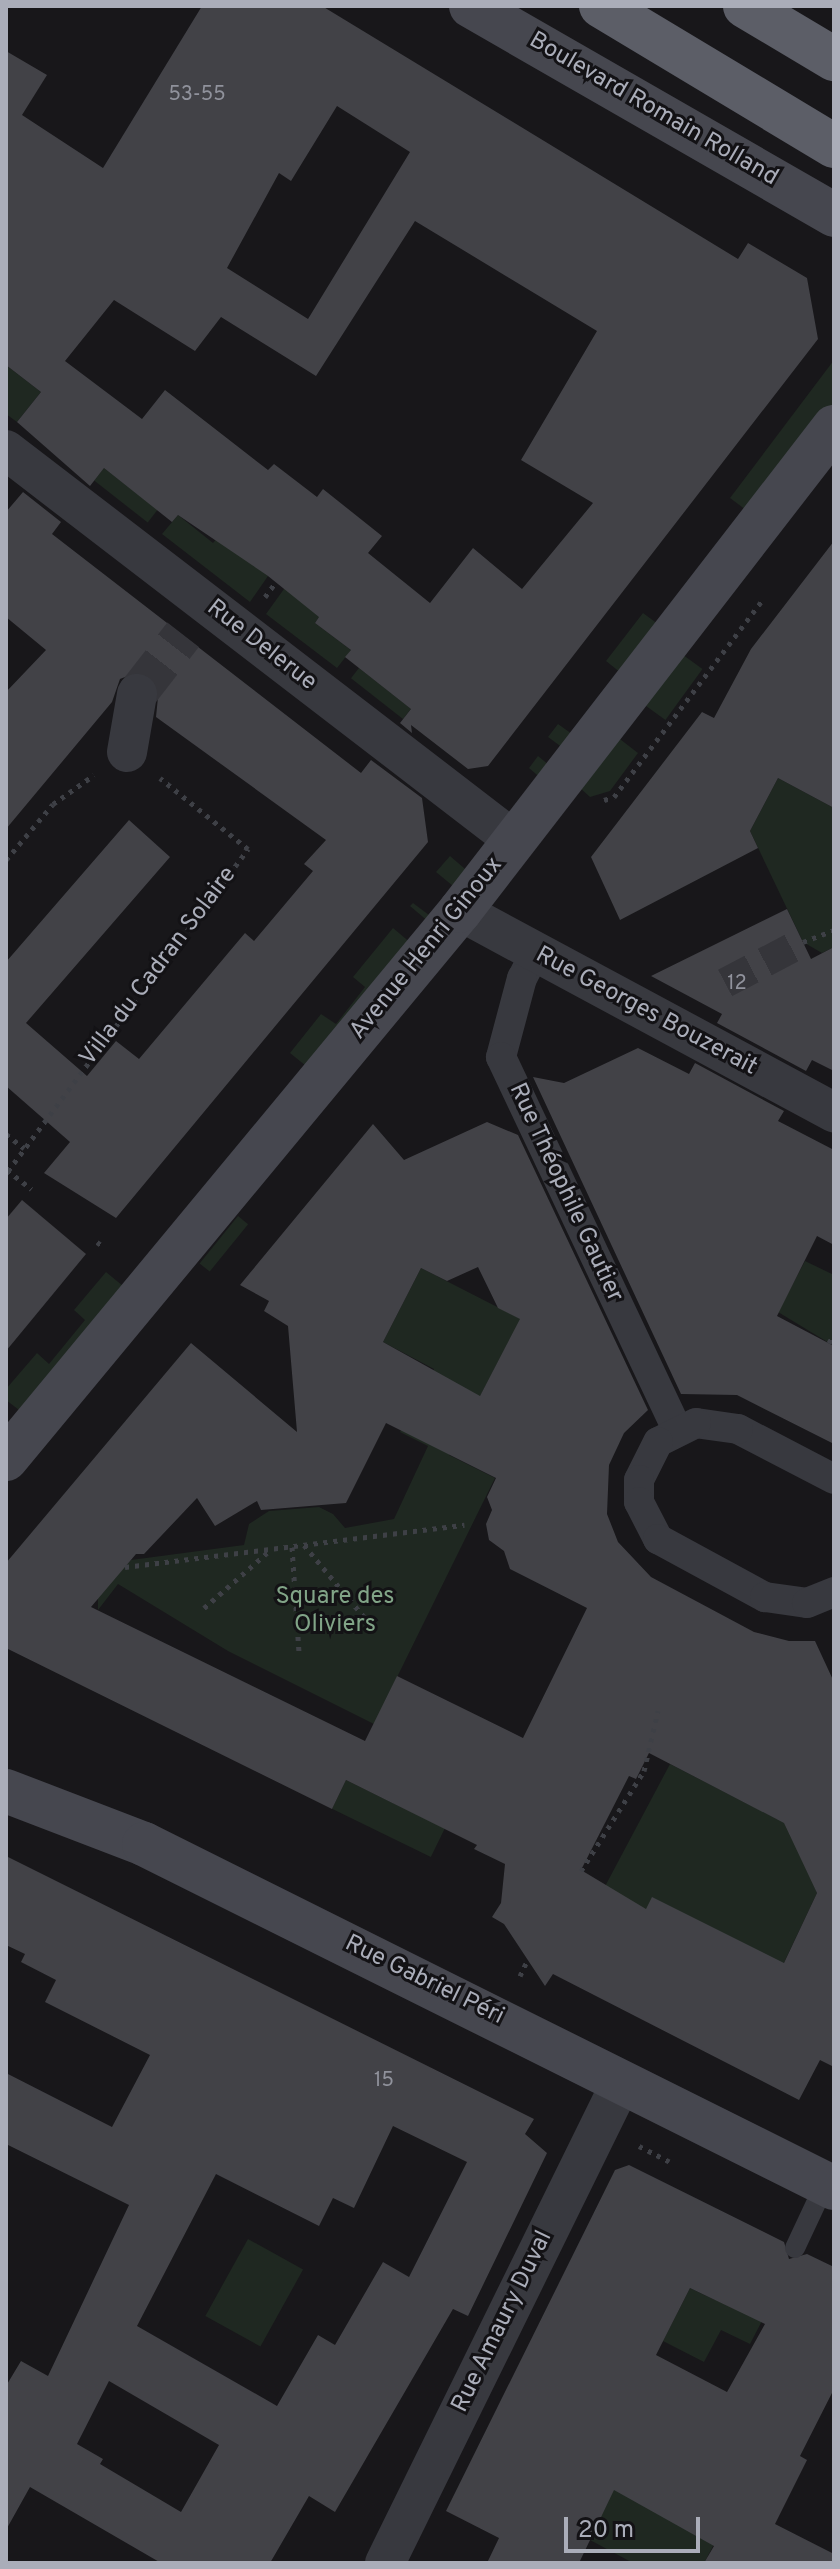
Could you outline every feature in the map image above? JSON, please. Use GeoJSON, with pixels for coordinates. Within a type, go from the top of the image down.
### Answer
{"type":"FeatureCollection","features":[{"type":"Feature","properties":{"kind":"highway"},"geometry":{"type":"LineString","coordinates":[[601,6],[834,146]]}},
{"type":"Feature","properties":{"kind":"highway"},"geometry":{"type":"LineString","coordinates":[[745,6],[834,59]]}},
{"type":"Feature","properties":{"kind":"main road","name":"Boulevard Romain Rolland"},"geometry":{"type":"LineString","coordinates":[[471,6],[834,215]]}},
{"type":"Feature","properties":{"kind":"main road","name":"Avenue Henri Ginoux"},"geometry":{"type":"LineString","coordinates":[[6,1459],[460,911],[834,427]]}},
{"type":"Feature","properties":{"kind":"main road","name":"Rue Gabriel Péri"},"geometry":{"type":"LineString","coordinates":[[6,1791],[144,1844],[829,2186]]}},
{"type":"Feature","properties":{"kind":"street","name":"Rue Delerue"},"geometry":{"type":"LineString","coordinates":[[6,450],[515,841]]}},
{"type":"Feature","properties":{"kind":"street"},"geometry":{"type":"LineString","coordinates":[[127,752],[137,694]]}},
{"type":"Feature","properties":{"kind":"street","name":"Rue Georges Bouzerait"},"geometry":{"type":"LineString","coordinates":[[460,911],[834,1112]]}},
{"type":"Feature","properties":{"kind":"street","name":"Rue Théophile Gautier"},"geometry":{"type":"LineString","coordinates":[[535,953],[522,978],[501,1057],[677,1429]]}},
{"type":"Feature","properties":{"kind":"street"},"geometry":{"type":"LineString","coordinates":[[831,1603],[785,1604],[765,1597],[658,1539],[639,1502],[639,1480],[658,1442],[677,1429],[696,1423],[728,1426],[834,1479]]}},
{"type":"Feature","properties":{"kind":"street","name":"Rue Amaury Duval"},"geometry":{"type":"LineString","coordinates":[[385,2563],[622,2081]]}},
{"type":"Feature","properties":{"kind":"lane"},"geometry":{"type":"LineString","coordinates":[[795,2248],[829,2186]]}},
{"type":"Feature","properties":{"kind":"path"},"geometry":{"type":"LineString","coordinates":[[6,860],[53,804],[127,752]]}},
{"type":"Feature","properties":{"kind":"path","name":"Villa du Cadran Solaire"},"geometry":{"type":"LineString","coordinates":[[7,1170],[248,849],[127,752]]}},
{"type":"Feature","properties":{"kind":"path"},"geometry":{"type":"LineString","coordinates":[[803,942],[832,933]]}},
{"type":"Feature","properties":{"kind":"path"},"geometry":{"type":"LineString","coordinates":[[6,1134],[24,1148]]}},
{"type":"Feature","properties":{"kind":"path"},"geometry":{"type":"LineString","coordinates":[[7,1170],[31,1189]]}},
{"type":"Feature","properties":{"kind":"path"},"geometry":{"type":"LineString","coordinates":[[97,1242],[104,1247]]}},
{"type":"Feature","properties":{"kind":"path"},"geometry":{"type":"LineString","coordinates":[[829,1343],[834,1334]]}},
{"type":"Feature","properties":{"kind":"path"},"geometry":{"type":"LineString","coordinates":[[125,1567],[464,1525]]}},
{"type":"Feature","properties":{"kind":"path"},"geometry":{"type":"LineString","coordinates":[[304,1545],[365,1618]]}},
{"type":"Feature","properties":{"kind":"path"},"geometry":{"type":"LineString","coordinates":[[292,1547],[299,1652]]}},
{"type":"Feature","properties":{"kind":"path"},"geometry":{"type":"LineString","coordinates":[[204,1608],[272,1549]]}},
{"type":"Feature","properties":{"kind":"path"},"geometry":{"type":"LineString","coordinates":[[581,1871],[644,1771],[658,1711]]}},
{"type":"Feature","properties":{"kind":"path"},"geometry":{"type":"LineString","coordinates":[[520,1976],[528,1959]]}},
{"type":"Feature","properties":{"kind":"green space"},"geometry":{"type":"Polygon","coordinates":[[[834,360],[834,403],[750,513],[730,498],[834,360]]]}},
{"type":"Feature","properties":{"kind":"green space"},"geometry":{"type":"Polygon","coordinates":[[[6,365],[41,392],[17,422],[6,414],[6,365]]]}},
{"type":"Feature","properties":{"kind":"green space"},"geometry":{"type":"Polygon","coordinates":[[[104,468],[158,510],[148,522],[94,481],[104,468]]]}},
{"type":"Feature","properties":{"kind":"green space"},"geometry":{"type":"Polygon","coordinates":[[[178,515],[213,543],[218,537],[268,576],[250,602],[162,534],[178,515]]]}},
{"type":"Feature","properties":{"kind":"green space"},"geometry":{"type":"Polygon","coordinates":[[[289,582],[324,610],[315,623],[351,650],[337,668],[266,614],[289,582]]]}},
{"type":"Feature","properties":{"kind":"green space"},"geometry":{"type":"Polygon","coordinates":[[[643,613],[662,627],[543,780],[529,768],[538,756],[549,765],[563,748],[548,737],[558,724],[572,734],[621,673],[606,661],[643,613]]]}},
{"type":"Feature","properties":{"kind":"green space"},"geometry":{"type":"Polygon","coordinates":[[[679,652],[702,669],[665,720],[642,703],[679,652]]]}},
{"type":"Feature","properties":{"kind":"green space"},"geometry":{"type":"Polygon","coordinates":[[[359,668],[411,709],[403,719],[351,678],[359,668]]]}},
{"type":"Feature","properties":{"kind":"green space"},"geometry":{"type":"Polygon","coordinates":[[[616,736],[638,753],[610,791],[590,797],[579,787],[616,736]]]}},
{"type":"Feature","properties":{"kind":"green space"},"geometry":{"type":"Polygon","coordinates":[[[778,778],[834,808],[834,947],[822,953],[803,942],[750,831],[778,778]]]}},
{"type":"Feature","properties":{"kind":"green space"},"geometry":{"type":"Polygon","coordinates":[[[450,856],[471,874],[430,923],[410,906],[413,903],[429,915],[453,886],[436,872],[450,856]]]}},
{"type":"Feature","properties":{"kind":"green space"},"geometry":{"type":"Polygon","coordinates":[[[393,928],[412,944],[306,1066],[290,1053],[321,1014],[336,1024],[365,987],[353,977],[393,928]]]}},
{"type":"Feature","properties":{"kind":"green space"},"geometry":{"type":"Polygon","coordinates":[[[238,1216],[248,1224],[210,1272],[200,1263],[238,1216]]]}},
{"type":"Feature","properties":{"kind":"green space"},"geometry":{"type":"Polygon","coordinates":[[[805,1261],[834,1275],[834,1346],[778,1312],[805,1261]]]}},
{"type":"Feature","properties":{"kind":"green space","name":"Square des Oliviers"},"geometry":{"type":"Polygon","coordinates":[[[421,1268],[521,1319],[449,1455],[495,1478],[374,1724],[228,1651],[118,1584],[98,1610],[98,1595],[131,1560],[244,1545],[249,1524],[269,1511],[319,1507],[333,1514],[345,1528],[394,1519],[428,1446],[400,1432],[434,1369],[383,1342],[421,1268]]]}},
{"type":"Feature","properties":{"kind":"green space"},"geometry":{"type":"Polygon","coordinates":[[[106,1272],[123,1286],[19,1410],[6,1400],[6,1389],[37,1353],[49,1364],[85,1320],[74,1310],[106,1272]]]}},
{"type":"Feature","properties":{"kind":"green space"},"geometry":{"type":"Polygon","coordinates":[[[670,1764],[777,1819],[793,1813],[817,1893],[761,2011],[630,1942],[585,1924],[670,1764]]]}},
{"type":"Feature","properties":{"kind":"green space"},"geometry":{"type":"Polygon","coordinates":[[[346,1780],[445,1828],[431,1857],[332,1809],[346,1780]]]}},
{"type":"Feature","properties":{"kind":"green space"},"geometry":{"type":"Polygon","coordinates":[[[248,2239],[303,2270],[260,2347],[205,2316],[248,2239]]]}},
{"type":"Feature","properties":{"kind":"green space"},"geometry":{"type":"Polygon","coordinates":[[[690,2288],[715,2300],[719,2295],[764,2317],[750,2344],[721,2330],[704,2362],[663,2341],[690,2288]]]}},
{"type":"Feature","properties":{"kind":"green space"},"geometry":{"type":"Polygon","coordinates":[[[592,2477],[719,2535],[704,2563],[633,2563],[590,2540],[592,2477]]]}},
{"type":"Feature","properties":{"kind":"building"},"geometry":{"type":"Polygon","coordinates":[[[202,6],[322,6],[738,259],[748,243],[807,278],[818,339],[488,766],[468,769],[411,725],[412,733],[400,723],[411,709],[345,657],[351,650],[315,623],[319,617],[268,576],[178,515],[172,522],[104,468],[90,486],[17,422],[41,392],[6,365],[6,51],[47,75],[22,115],[103,168],[202,6]],[[337,106],[291,181],[279,173],[227,268],[308,319],[410,152],[337,106]],[[415,221],[316,376],[221,317],[195,351],[114,300],[65,361],[142,419],[165,390],[268,470],[274,464],[317,497],[323,489],[382,536],[368,553],[430,603],[473,548],[522,589],[593,503],[521,460],[597,331],[415,221]]]}},
{"type":"Feature","properties":{"kind":"building"},"geometry":{"type":"Polygon","coordinates":[[[23,492],[61,522],[52,534],[361,773],[371,760],[422,798],[428,842],[116,1218],[44,1173],[70,1142],[6,1086],[6,962],[129,820],[170,857],[26,1023],[87,1076],[116,1041],[139,1059],[245,933],[254,941],[313,871],[304,864],[326,840],[156,717],[159,687],[140,671],[120,679],[112,702],[6,829],[6,692],[46,650],[6,617],[6,512],[23,492]]]}},
{"type":"Feature","properties":{"kind":"building"},"geometry":{"type":"Polygon","coordinates":[[[834,541],[834,808],[778,778],[750,831],[758,848],[620,920],[591,857],[702,712],[714,718],[751,649],[834,541]]]}},
{"type":"Feature","properties":{"kind":"building"},"geometry":{"type":"Polygon","coordinates":[[[787,909],[811,959],[834,947],[834,1071],[812,1060],[806,1071],[717,1023],[722,1014],[651,976],[787,909]]]}},
{"type":"Feature","properties":{"kind":"building"},"geometry":{"type":"Polygon","coordinates":[[[638,1048],[689,1074],[695,1063],[784,1111],[778,1121],[834,1150],[834,1245],[817,1236],[777,1316],[834,1346],[834,1444],[737,1395],[681,1394],[533,1077],[564,1083],[638,1048]]]}},
{"type":"Feature","properties":{"kind":"building"},"geometry":{"type":"Polygon","coordinates":[[[487,1122],[518,1135],[648,1410],[624,1433],[609,1465],[607,1514],[618,1542],[651,1577],[754,1632],[789,1641],[815,1641],[834,1682],[834,2067],[820,2060],[799,2100],[553,1974],[545,1986],[504,1924],[492,1917],[501,1903],[505,1864],[474,1849],[477,1845],[346,1780],[332,1809],[6,1648],[6,1563],[191,1343],[297,1432],[288,1326],[264,1311],[269,1301],[240,1285],[373,1124],[404,1160],[487,1122]],[[478,1267],[447,1281],[421,1268],[383,1342],[480,1396],[520,1319],[498,1308],[478,1267]],[[386,1423],[346,1503],[261,1510],[257,1501],[215,1526],[197,1498],[144,1554],[136,1554],[91,1607],[365,1741],[397,1676],[523,1738],[587,1608],[510,1569],[504,1551],[489,1540],[486,1524],[492,1510],[487,1497],[496,1478],[386,1423]],[[649,1753],[636,1779],[629,1776],[581,1870],[646,1909],[652,1897],[784,1963],[817,1893],[784,1823],[649,1753]]]}},
{"type":"Feature","properties":{"kind":"building"},"geometry":{"type":"Polygon","coordinates":[[[22,1200],[86,1254],[6,1351],[6,1219],[22,1200]]]}},
{"type":"Feature","properties":{"kind":"building"},"geometry":{"type":"Polygon","coordinates":[[[6,1856],[534,2119],[525,2134],[547,2153],[468,2316],[453,2309],[335,2512],[309,2496],[270,2563],[161,2563],[30,2487],[6,2530],[6,2386],[21,2361],[48,2376],[129,2205],[6,2144],[6,2073],[112,2127],[150,2055],[45,2002],[56,1980],[21,1962],[25,1954],[6,1945],[6,1856]],[[393,2126],[354,2208],[333,2198],[319,2226],[216,2174],[137,2326],[277,2406],[318,2335],[335,2345],[383,2262],[409,2277],[467,2162],[393,2126]],[[109,2381],[77,2444],[103,2459],[100,2464],[181,2512],[219,2445],[109,2381]]]}},
{"type":"Feature","properties":{"kind":"building"},"geometry":{"type":"Polygon","coordinates":[[[629,2165],[784,2242],[789,2259],[807,2254],[834,2267],[834,2389],[800,2456],[807,2460],[775,2524],[834,2554],[834,2563],[704,2563],[714,2546],[614,2490],[579,2563],[487,2563],[499,2538],[446,2511],[615,2170],[629,2165]],[[690,2288],[656,2355],[727,2392],[765,2324],[690,2288]]]}},
{"type":"Feature","properties":{"kind":"tunnel"},"geometry":{"type":"LineString","coordinates":[[137,694],[183,635]]}},
{"type":"Feature","properties":{"kind":"tunnel"},"geometry":{"type":"LineString","coordinates":[[725,983],[803,942]]}}]}
